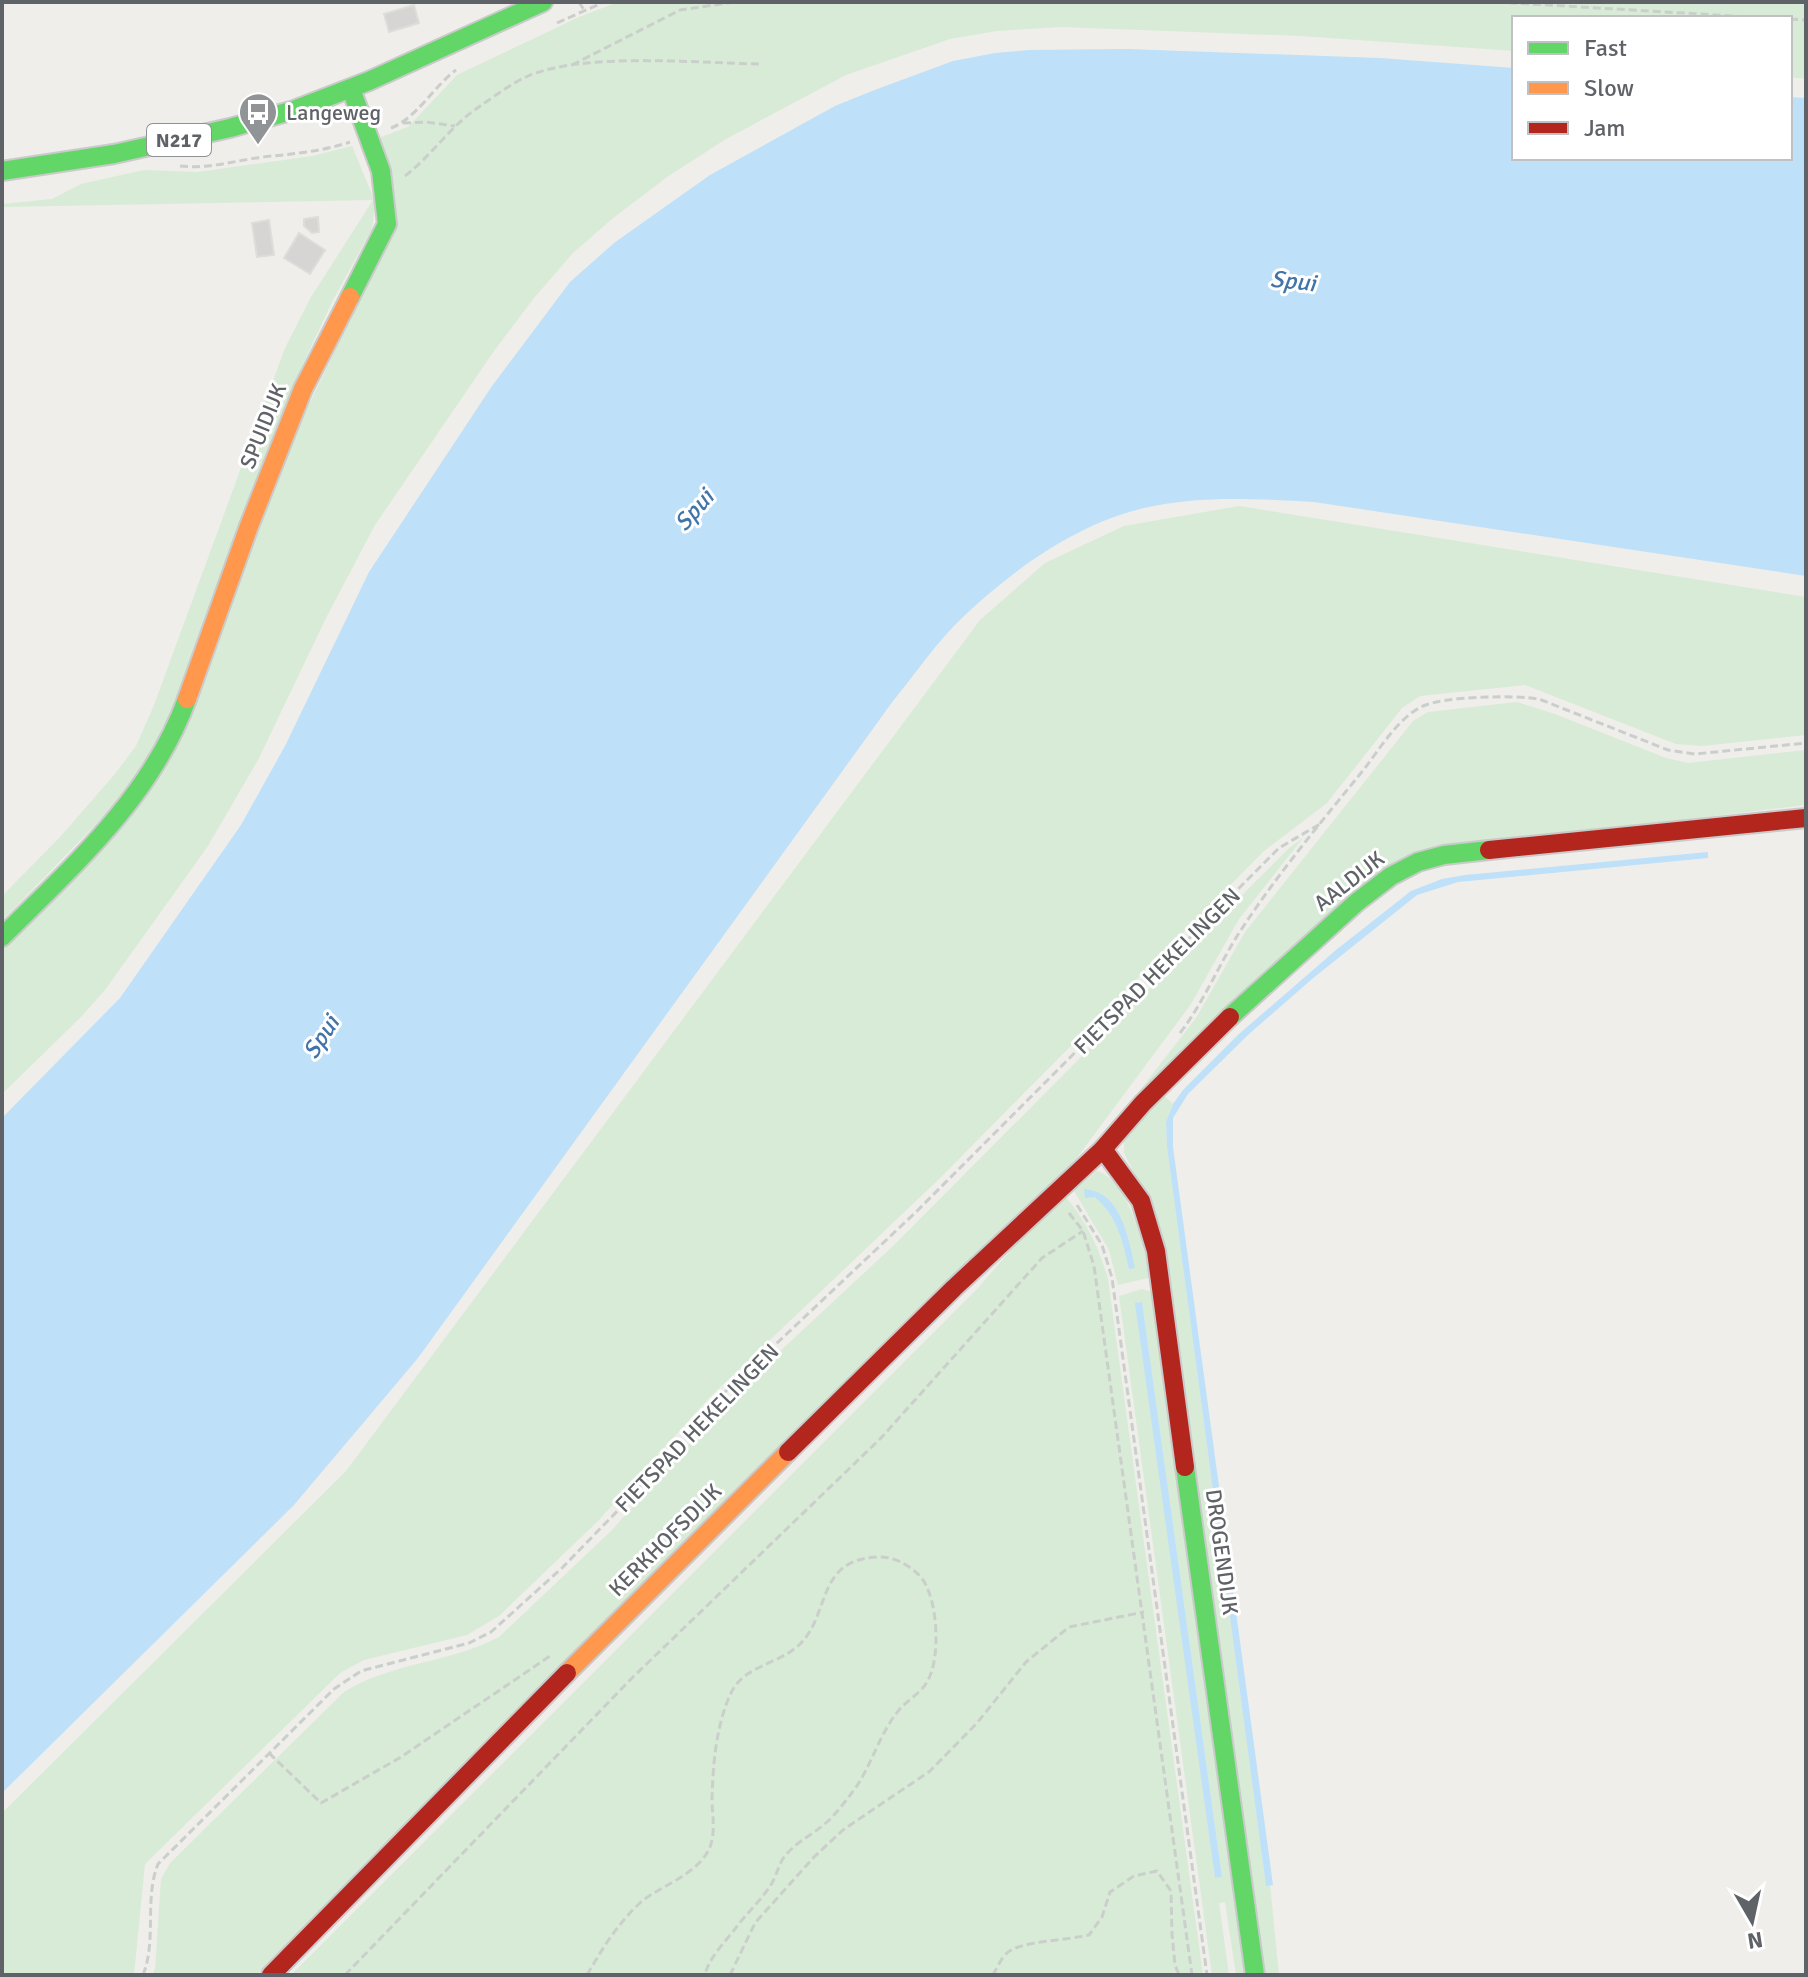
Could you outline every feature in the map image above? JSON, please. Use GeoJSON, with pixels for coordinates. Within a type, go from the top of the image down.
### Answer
{"type":"FeatureCollection","features":[{"type":"Feature","properties":{"kind":"street","name":"N217"},"geometry":{"type":"LineString","coordinates":[[2,171],[72,162],[169,143],[281,114],[351,89],[543,2]]}},
{"type":"Feature","properties":{"kind":"street","name":"SPUIDIJK"},"geometry":{"type":"LineString","coordinates":[[2,937],[78,859],[150,776],[165,752],[303,389],[387,224],[387,189],[380,162],[351,89]]}},
{"type":"Feature","properties":{"kind":"street","name":"AALDIJK"},"geometry":{"type":"LineString","coordinates":[[1103,1149],[1143,1103],[1234,1013],[1357,902],[1391,876],[1418,862],[1444,855],[1806,818]]}},
{"type":"Feature","properties":{"kind":"street","name":"KERKHOFSDIJK"},"geometry":{"type":"LineString","coordinates":[[271,1975],[633,1605],[954,1288],[1103,1149]]}},
{"type":"Feature","properties":{"kind":"street","name":"DROGENDIJK"},"geometry":{"type":"LineString","coordinates":[[1103,1149],[1141,1201],[1156,1251],[1255,1975]]}},
{"type":"Feature","properties":{"kind":"path"},"geometry":{"type":"LineString","coordinates":[[579,2],[584,10]]}},
{"type":"Feature","properties":{"kind":"path"},"geometry":{"type":"LineString","coordinates":[[557,23],[604,2]]}},
{"type":"Feature","properties":{"kind":"path"},"geometry":{"type":"LineString","coordinates":[[568,66],[680,10],[735,2]]}},
{"type":"Feature","properties":{"kind":"path"},"geometry":{"type":"LineString","coordinates":[[1497,2],[1733,16]]}},
{"type":"Feature","properties":{"kind":"path"},"geometry":{"type":"LineString","coordinates":[[387,189],[419,165],[475,109],[528,76],[568,66],[624,61],[759,64]]}},
{"type":"Feature","properties":{"kind":"path"},"geometry":{"type":"LineString","coordinates":[[455,126],[403,123],[433,90],[461,67]]}},
{"type":"Feature","properties":{"kind":"path","name":"FIETSPAD HEKELINGEN"},"geometry":{"type":"LineString","coordinates":[[1178,1036],[1216,977],[1238,934],[1400,724],[1423,706],[1467,698],[1518,696],[1539,699],[1668,750],[1695,754],[1806,743]]}},
{"type":"Feature","properties":{"kind":"path","name":"FIETSPAD HEKELINGEN"},"geometry":{"type":"LineString","coordinates":[[143,1975],[148,1956],[152,1879],[158,1864],[334,1689],[361,1671],[469,1643],[491,1632],[571,1559],[725,1392],[917,1211],[1279,848],[1320,824]]}},
{"type":"Feature","properties":{"kind":"path"},"geometry":{"type":"LineString","coordinates":[[1060,1189],[1083,1231],[1094,1266],[1192,1975]]}},
{"type":"Feature","properties":{"kind":"path"},"geometry":{"type":"LineString","coordinates":[[1060,1189],[1102,1245],[1112,1278],[1207,1975]]}},
{"type":"Feature","properties":{"kind":"path"},"geometry":{"type":"LineString","coordinates":[[345,1975],[631,1679],[881,1438],[1042,1258],[1083,1231]]}},
{"type":"Feature","properties":{"kind":"path"},"geometry":{"type":"LineString","coordinates":[[587,1975],[626,1916],[645,1899],[686,1875],[710,1849],[715,1824],[712,1807],[713,1767],[732,1690],[753,1670],[790,1654],[808,1637],[828,1586],[836,1574],[848,1565],[867,1558],[883,1557],[899,1561],[913,1569],[924,1581],[934,1605],[936,1644],[929,1680],[900,1709],[882,1735],[853,1792],[827,1822],[783,1858],[772,1883],[721,1948],[705,1975]]}},
{"type":"Feature","properties":{"kind":"path"},"geometry":{"type":"LineString","coordinates":[[730,1975],[755,1923],[814,1857],[843,1830],[930,1771],[977,1723],[1026,1662],[1069,1627],[1144,1612]]}},
{"type":"Feature","properties":{"kind":"path"},"geometry":{"type":"LineString","coordinates":[[269,1753],[321,1803],[401,1757],[551,1656]]}},
{"type":"Feature","properties":{"kind":"path"},"geometry":{"type":"LineString","coordinates":[[993,1975],[1008,1951],[1033,1942],[1066,1941],[1089,1935],[1102,1917],[1110,1892],[1134,1876],[1157,1871],[1171,1891],[1172,1934],[1179,1975]]}},
{"type":"Feature","properties":{"kind":"green space"},"geometry":{"type":"Polygon","coordinates":[[[618,2],[1806,2],[1806,79],[1792,77],[1792,16],[1512,16],[1512,51],[1301,36],[1061,27],[997,31],[950,39],[846,75],[726,139],[667,177],[612,219],[573,253],[534,298],[375,525],[327,616],[259,758],[208,846],[105,990],[2,1094],[2,944],[142,802],[304,415],[378,261],[381,137],[408,127],[457,75],[579,17],[618,2]]]}},
{"type":"Feature","properties":{"kind":"green space"},"geometry":{"type":"Polygon","coordinates":[[[352,146],[371,192],[375,206],[372,229],[333,300],[302,366],[161,737],[130,789],[2,921],[2,896],[60,837],[136,746],[154,705],[285,348],[311,297],[373,200],[2,207],[2,204],[52,199],[81,184],[144,170],[198,172],[312,156],[352,146]]]}},
{"type":"Feature","properties":{"kind":"green space"},"geometry":{"type":"Polygon","coordinates":[[[1239,506],[1806,597],[1806,735],[1702,746],[1676,744],[1525,685],[1420,696],[1402,708],[1327,803],[1264,851],[938,1180],[710,1397],[598,1521],[499,1616],[467,1635],[364,1660],[340,1673],[145,1864],[134,1975],[2,1975],[2,1813],[346,1471],[980,620],[1045,563],[1124,526],[1239,506]]]}},
{"type":"Feature","properties":{"kind":"green space"},"geometry":{"type":"Polygon","coordinates":[[[1517,702],[1666,758],[1688,763],[1806,750],[1806,805],[1421,851],[1130,1103],[1196,1018],[1245,932],[1413,721],[1428,712],[1517,702]]]}},
{"type":"Feature","properties":{"kind":"green space"},"geometry":{"type":"Polygon","coordinates":[[[1303,838],[1239,919],[1191,1004],[1076,1159],[256,1975],[152,1975],[155,1969],[161,1879],[170,1863],[344,1692],[382,1674],[480,1646],[499,1637],[611,1531],[731,1397],[894,1245],[1289,848],[1303,838]]]}},
{"type":"Feature","properties":{"kind":"green space"},"geometry":{"type":"Polygon","coordinates":[[[1162,1094],[1173,1104],[1166,1122],[1167,1147],[1266,1885],[1270,1885],[1279,1975],[1263,1975],[1150,1205],[1124,1153],[1124,1141],[1162,1094]]]}},
{"type":"Feature","properties":{"kind":"green space"},"geometry":{"type":"Polygon","coordinates":[[[1097,1171],[1109,1177],[1127,1201],[1152,1277],[1118,1285],[1109,1250],[1074,1191],[1097,1171]]]}},
{"type":"Feature","properties":{"kind":"green space"},"geometry":{"type":"Polygon","coordinates":[[[1064,1195],[1091,1235],[1108,1279],[1203,1975],[291,1975],[979,1287],[1057,1196],[1064,1195]]]}},
{"type":"Feature","properties":{"kind":"green space"},"geometry":{"type":"Polygon","coordinates":[[[1142,1289],[1154,1293],[1247,1975],[1236,1975],[1225,1902],[1219,1903],[1229,1975],[1212,1975],[1119,1296],[1142,1289]],[[1136,1303],[1215,1877],[1222,1877],[1142,1303],[1136,1303]]]}},
{"type":"Feature","properties":{"kind":"water","name":"Spui"},"geometry":{"type":"Polygon","coordinates":[[[1128,49],[1380,58],[1512,68],[1512,160],[1792,160],[1792,97],[1806,98],[1806,576],[1314,502],[1272,500],[1207,500],[1144,508],[1094,525],[1047,550],[964,616],[893,701],[418,1358],[294,1505],[2,1793],[2,1118],[120,998],[241,825],[285,746],[369,572],[492,386],[570,282],[614,243],[710,175],[835,106],[953,61],[1029,50],[1128,49]]]}},
{"type":"Feature","properties":{"kind":"water"},"geometry":{"type":"Polygon","coordinates":[[[1708,852],[1708,858],[1458,882],[1417,895],[1249,1034],[1188,1094],[1173,1118],[1173,1147],[1273,1885],[1266,1886],[1167,1147],[1166,1122],[1173,1104],[1239,1034],[1336,950],[1411,891],[1442,879],[1465,875],[1708,852]]]}},
{"type":"Feature","properties":{"kind":"water"},"geometry":{"type":"Polygon","coordinates":[[[1084,1189],[1097,1192],[1115,1207],[1126,1231],[1135,1268],[1129,1269],[1109,1212],[1095,1197],[1085,1198],[1084,1189]]]}},
{"type":"Feature","properties":{"kind":"water"},"geometry":{"type":"Polygon","coordinates":[[[1142,1302],[1222,1877],[1215,1878],[1135,1303],[1142,1302]]]}},
{"type":"Feature","properties":{"kind":"building"},"geometry":{"type":"Polygon","coordinates":[[[414,5],[419,23],[389,32],[384,14],[414,5]]]}},
{"type":"Feature","properties":{"kind":"building"},"geometry":{"type":"Polygon","coordinates":[[[318,217],[319,232],[312,233],[304,226],[304,219],[318,217]]]}},
{"type":"Feature","properties":{"kind":"building"},"geometry":{"type":"Polygon","coordinates":[[[269,220],[274,255],[257,257],[252,223],[269,220]]]}},
{"type":"Feature","properties":{"kind":"building"},"geometry":{"type":"Polygon","coordinates":[[[299,233],[325,250],[310,274],[284,258],[299,233]]]}},
{"type":"Feature","properties":{"kind":"traffic: fast"},"geometry":{"type":"LineString","coordinates":[[2,171],[114,154],[294,110],[369,81],[543,2]]}},
{"type":"Feature","properties":{"kind":"traffic: fast"},"geometry":{"type":"LineString","coordinates":[[350,297],[387,224],[381,171],[351,89]]}},
{"type":"Feature","properties":{"kind":"traffic: fast"},"geometry":{"type":"LineString","coordinates":[[2,937],[83,856],[132,798],[172,734],[187,699]]}},
{"type":"Feature","properties":{"kind":"traffic: fast"},"geometry":{"type":"LineString","coordinates":[[1230,1017],[1357,902],[1391,876],[1418,862],[1444,855],[1489,850]]}},
{"type":"Feature","properties":{"kind":"traffic: fast"},"geometry":{"type":"LineString","coordinates":[[1185,1467],[1255,1975]]}},
{"type":"Feature","properties":{"kind":"traffic: slow"},"geometry":{"type":"LineString","coordinates":[[187,699],[249,526],[303,389],[350,297]]}},
{"type":"Feature","properties":{"kind":"traffic: slow"},"geometry":{"type":"LineString","coordinates":[[567,1673],[788,1452]]}},
{"type":"Feature","properties":{"kind":"traffic: jam"},"geometry":{"type":"LineString","coordinates":[[1489,850],[1806,818]]}},
{"type":"Feature","properties":{"kind":"traffic: jam"},"geometry":{"type":"LineString","coordinates":[[788,1452],[954,1288],[1103,1149],[1143,1103],[1230,1017]]}},
{"type":"Feature","properties":{"kind":"traffic: jam"},"geometry":{"type":"LineString","coordinates":[[1103,1149],[1141,1201],[1156,1251],[1185,1467]]}},
{"type":"Feature","properties":{"kind":"traffic: jam"},"geometry":{"type":"LineString","coordinates":[[271,1975],[567,1673]]}},
{"type":"Feature","properties":{"kind":"place","name":"Langeweg"},"geometry":{"type":"Point","coordinates":[258,146]}}]}
